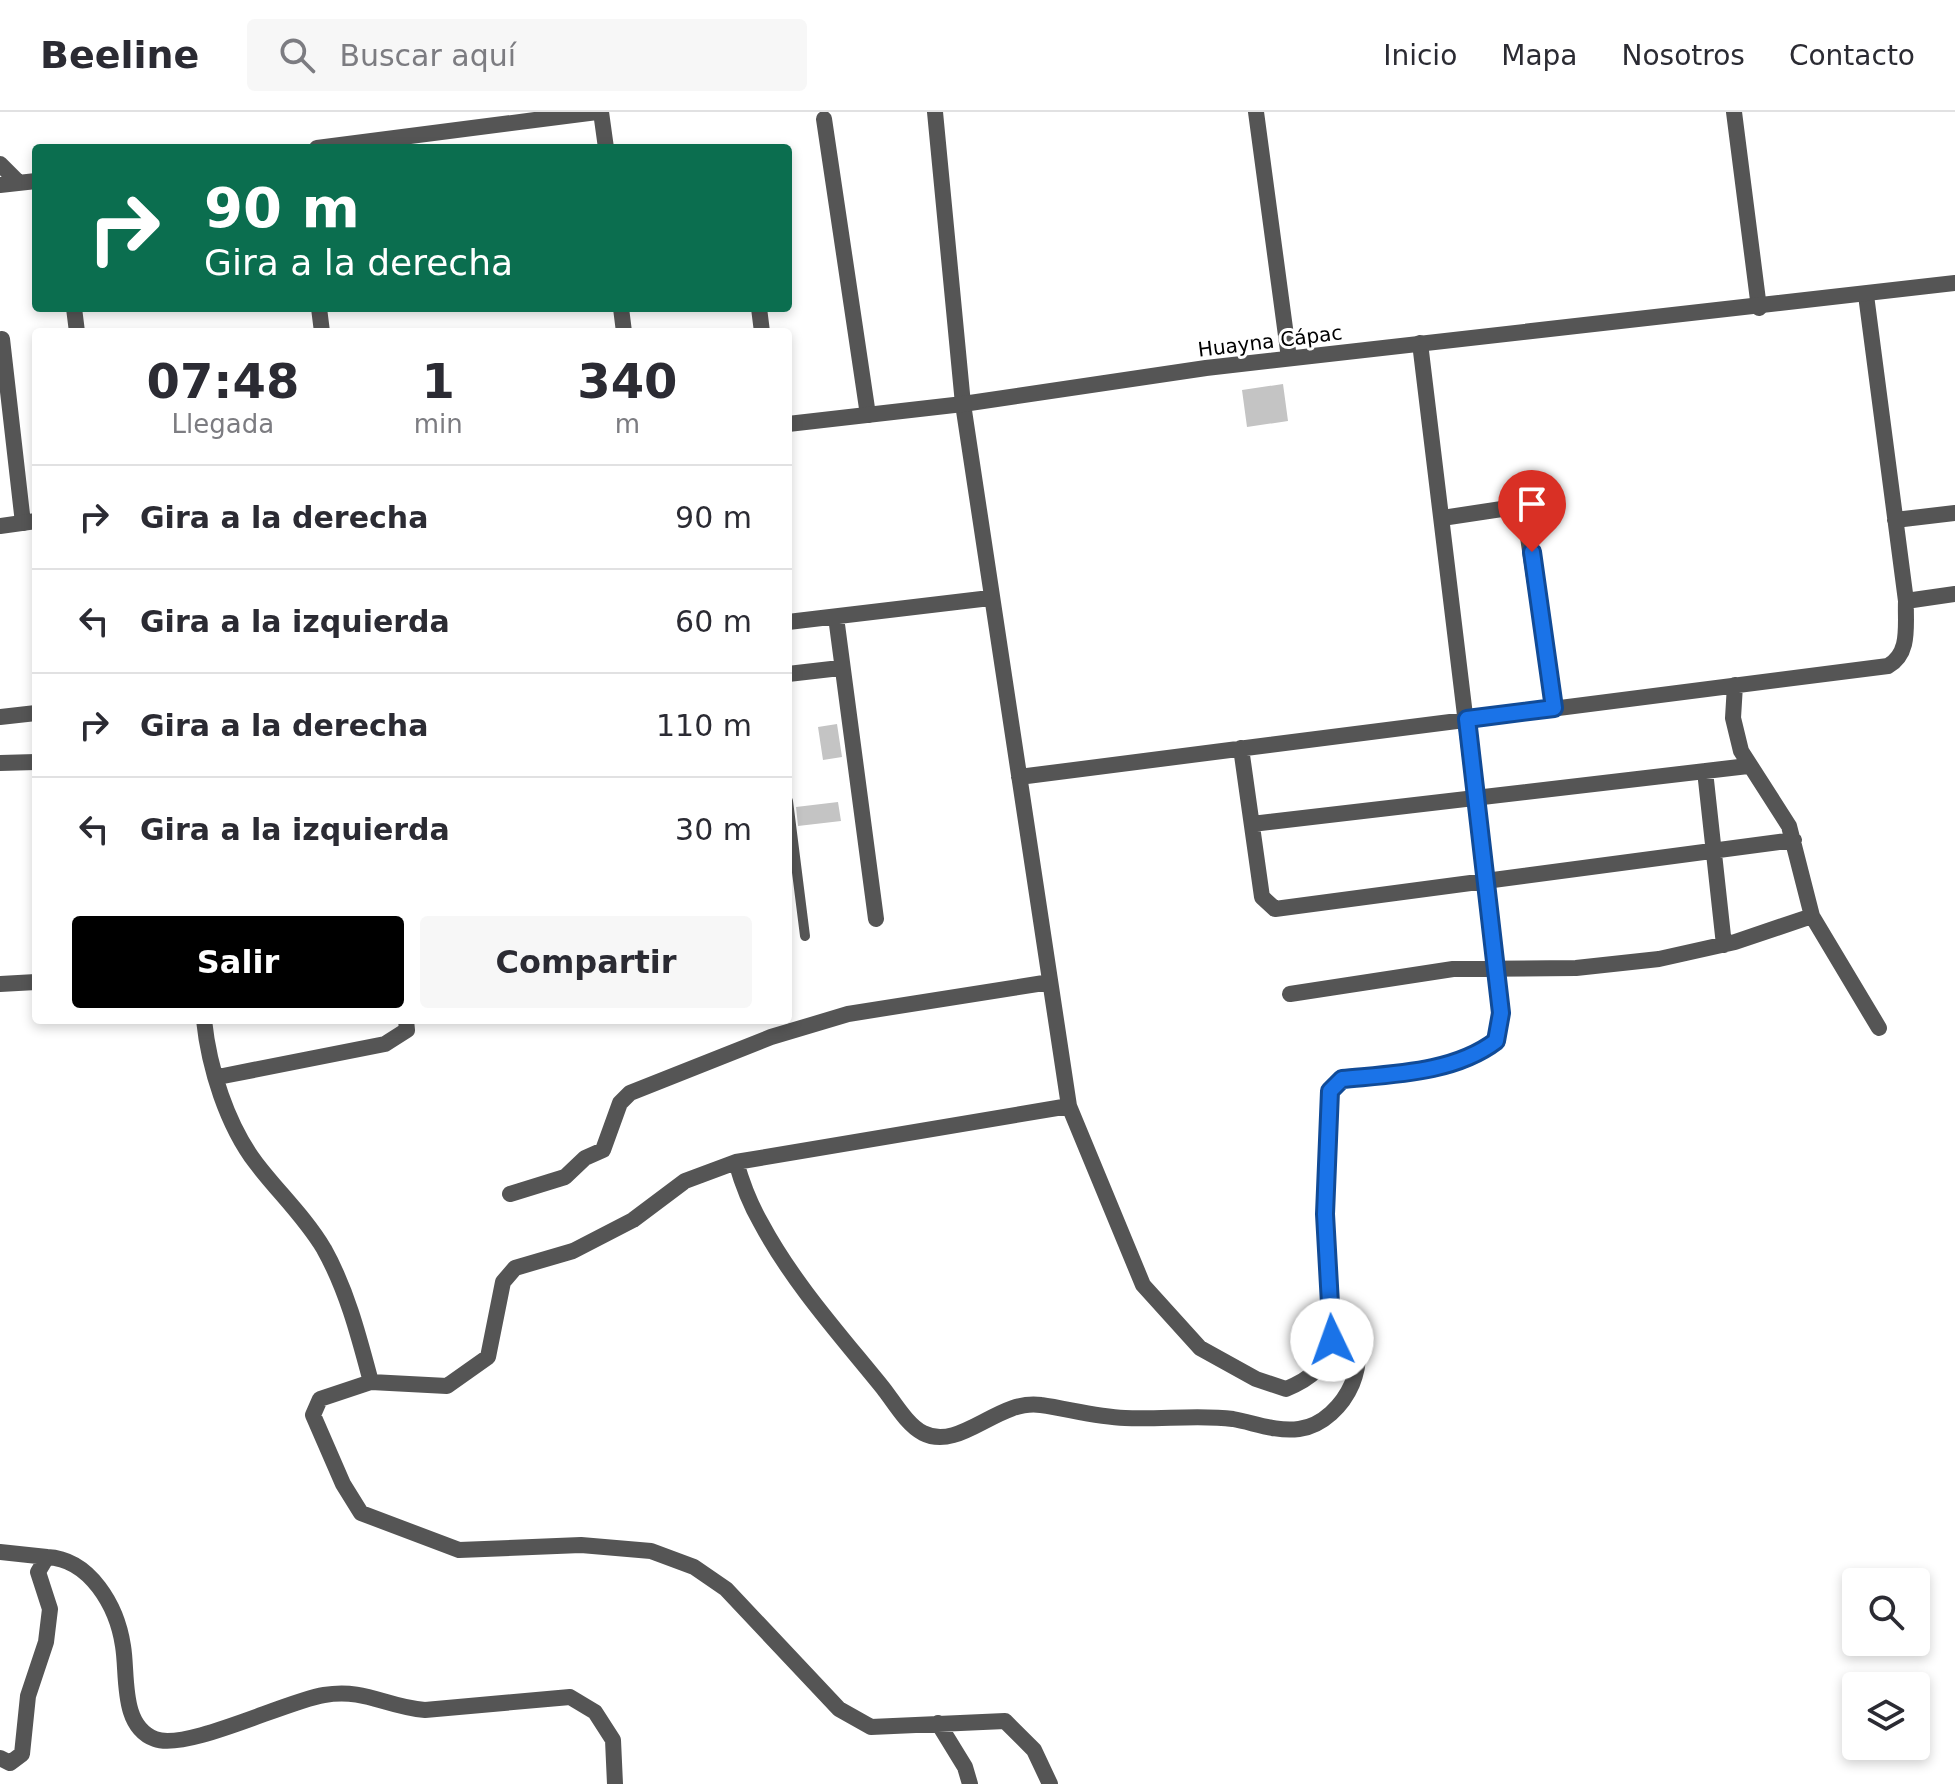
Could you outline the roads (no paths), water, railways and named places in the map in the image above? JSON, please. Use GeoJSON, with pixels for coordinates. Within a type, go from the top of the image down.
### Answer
{"type":"FeatureCollection","features":[{"type":"Feature","properties":{"kind":"street"},"geometry":{"type":"LineString","coordinates":[[347,144],[599,112],[605,144]]}},
{"type":"Feature","properties":{"kind":"street"},"geometry":{"type":"LineString","coordinates":[[935,112],[963,404],[1069,1106],[1143,1285],[1200,1348],[1256,1379],[1286,1389],[1316,1373],[1327,1357],[1332,1340],[1325,1214],[1330,1091],[1342,1079],[1402,1073],[1480,1053],[1496,1041],[1501,1013],[1420,343]]}},
{"type":"Feature","properties":{"kind":"street"},"geometry":{"type":"LineString","coordinates":[[1256,112],[1289,358]]}},
{"type":"Feature","properties":{"kind":"street"},"geometry":{"type":"LineString","coordinates":[[1734,112],[1759,308]]}},
{"type":"Feature","properties":{"kind":"street"},"geometry":{"type":"LineString","coordinates":[[824,119],[868,415]]}},
{"type":"Feature","properties":{"kind":"street"},"geometry":{"type":"LineString","coordinates":[[0,164],[28,182]]}},
{"type":"Feature","properties":{"kind":"street"},"geometry":{"type":"LineString","coordinates":[[0,185],[28,182]]}},
{"type":"Feature","properties":{"kind":"street","name":"Huayna Cápac"},"geometry":{"type":"LineString","coordinates":[[792,424],[963,404],[1289,358],[1759,308],[1955,283]]}},
{"type":"Feature","properties":{"kind":"street"},"geometry":{"type":"LineString","coordinates":[[1019,777],[1888,666],[1899,659],[1904,648],[1906,601],[1866,295]]}},
{"type":"Feature","properties":{"kind":"street"},"geometry":{"type":"LineString","coordinates":[[0,526],[30,522],[2,339]]}},
{"type":"Feature","properties":{"kind":"street"},"geometry":{"type":"LineString","coordinates":[[1442,518],[1515,507],[1524,511],[1554,708]]}},
{"type":"Feature","properties":{"kind":"street"},"geometry":{"type":"LineString","coordinates":[[1895,520],[1955,513]]}},
{"type":"Feature","properties":{"kind":"street"},"geometry":{"type":"LineString","coordinates":[[1906,601],[1955,594]]}},
{"type":"Feature","properties":{"kind":"street"},"geometry":{"type":"LineString","coordinates":[[792,622],[990,598]]}},
{"type":"Feature","properties":{"kind":"street"},"geometry":{"type":"LineString","coordinates":[[836,617],[840,668],[876,919]]}},
{"type":"Feature","properties":{"kind":"street"},"geometry":{"type":"LineString","coordinates":[[792,674],[840,668]]}},
{"type":"Feature","properties":{"kind":"street"},"geometry":{"type":"LineString","coordinates":[[1735,685],[1735,735],[1748,766],[1782,812],[1794,840],[1812,916],[1879,1028]]}},
{"type":"Feature","properties":{"kind":"street"},"geometry":{"type":"LineString","coordinates":[[0,717],[32,713]]}},
{"type":"Feature","properties":{"kind":"street"},"geometry":{"type":"LineString","coordinates":[[1241,748],[1262,897],[1275,909],[1794,840]]}},
{"type":"Feature","properties":{"kind":"street"},"geometry":{"type":"LineString","coordinates":[[0,763],[32,762]]}},
{"type":"Feature","properties":{"kind":"street"},"geometry":{"type":"LineString","coordinates":[[1252,824],[1476,795],[1748,766]]}},
{"type":"Feature","properties":{"kind":"street"},"geometry":{"type":"LineString","coordinates":[[1705,771],[1724,945]]}},
{"type":"Feature","properties":{"kind":"street"},"geometry":{"type":"LineString","coordinates":[[1290,994],[1453,969],[1617,964],[1724,945],[1812,916]]}},
{"type":"Feature","properties":{"kind":"street"},"geometry":{"type":"LineString","coordinates":[[0,984],[32,982]]}},
{"type":"Feature","properties":{"kind":"street"},"geometry":{"type":"LineString","coordinates":[[510,1194],[565,1177],[585,1158],[603,1150],[620,1103],[630,1093],[700,1064],[771,1037],[848,1014],[1050,982]]}},
{"type":"Feature","properties":{"kind":"street"},"geometry":{"type":"LineString","coordinates":[[205,1024],[226,1108],[242,1141],[324,1248],[346,1299],[371,1382]]}},
{"type":"Feature","properties":{"kind":"street"},"geometry":{"type":"LineString","coordinates":[[218,1077],[385,1044],[407,1030],[406,1024]]}},
{"type":"Feature","properties":{"kind":"street"},"geometry":{"type":"LineString","coordinates":[[1050,1784],[1034,1750],[1005,1721],[871,1727],[839,1709],[726,1589],[694,1567],[651,1551],[581,1545],[459,1550],[361,1513],[343,1484],[313,1415],[320,1399],[371,1382],[447,1386],[472,1371],[488,1357],[503,1282],[515,1268],[573,1251],[633,1220],[685,1181],[736,1162],[1069,1106]]}},
{"type":"Feature","properties":{"kind":"street"},"geometry":{"type":"LineString","coordinates":[[736,1162],[751,1205],[772,1243],[892,1400],[915,1428],[929,1436],[949,1437],[1023,1403],[1121,1418],[1232,1419],[1263,1427],[1298,1429],[1310,1426],[1340,1404],[1354,1380],[1357,1366],[1354,1327],[1346,1315],[1330,1306]]}},
{"type":"Feature","properties":{"kind":"street"},"geometry":{"type":"LineString","coordinates":[[0,1552],[64,1558],[90,1573],[123,1643],[128,1699],[136,1723],[155,1739],[181,1740],[333,1694],[356,1691],[405,1708],[425,1710],[570,1697],[595,1712],[613,1740],[615,1784]]}},
{"type":"Feature","properties":{"kind":"street"},"geometry":{"type":"LineString","coordinates":[[0,1758],[10,1763],[22,1754],[28,1696],[46,1642],[50,1609],[38,1572],[47,1557]]}},
{"type":"Feature","properties":{"kind":"street"},"geometry":{"type":"LineString","coordinates":[[938,1723],[965,1767],[970,1784]]}},
{"type":"Feature","properties":{"kind":"lane"},"geometry":{"type":"LineString","coordinates":[[792,833],[805,936]]}}]}
